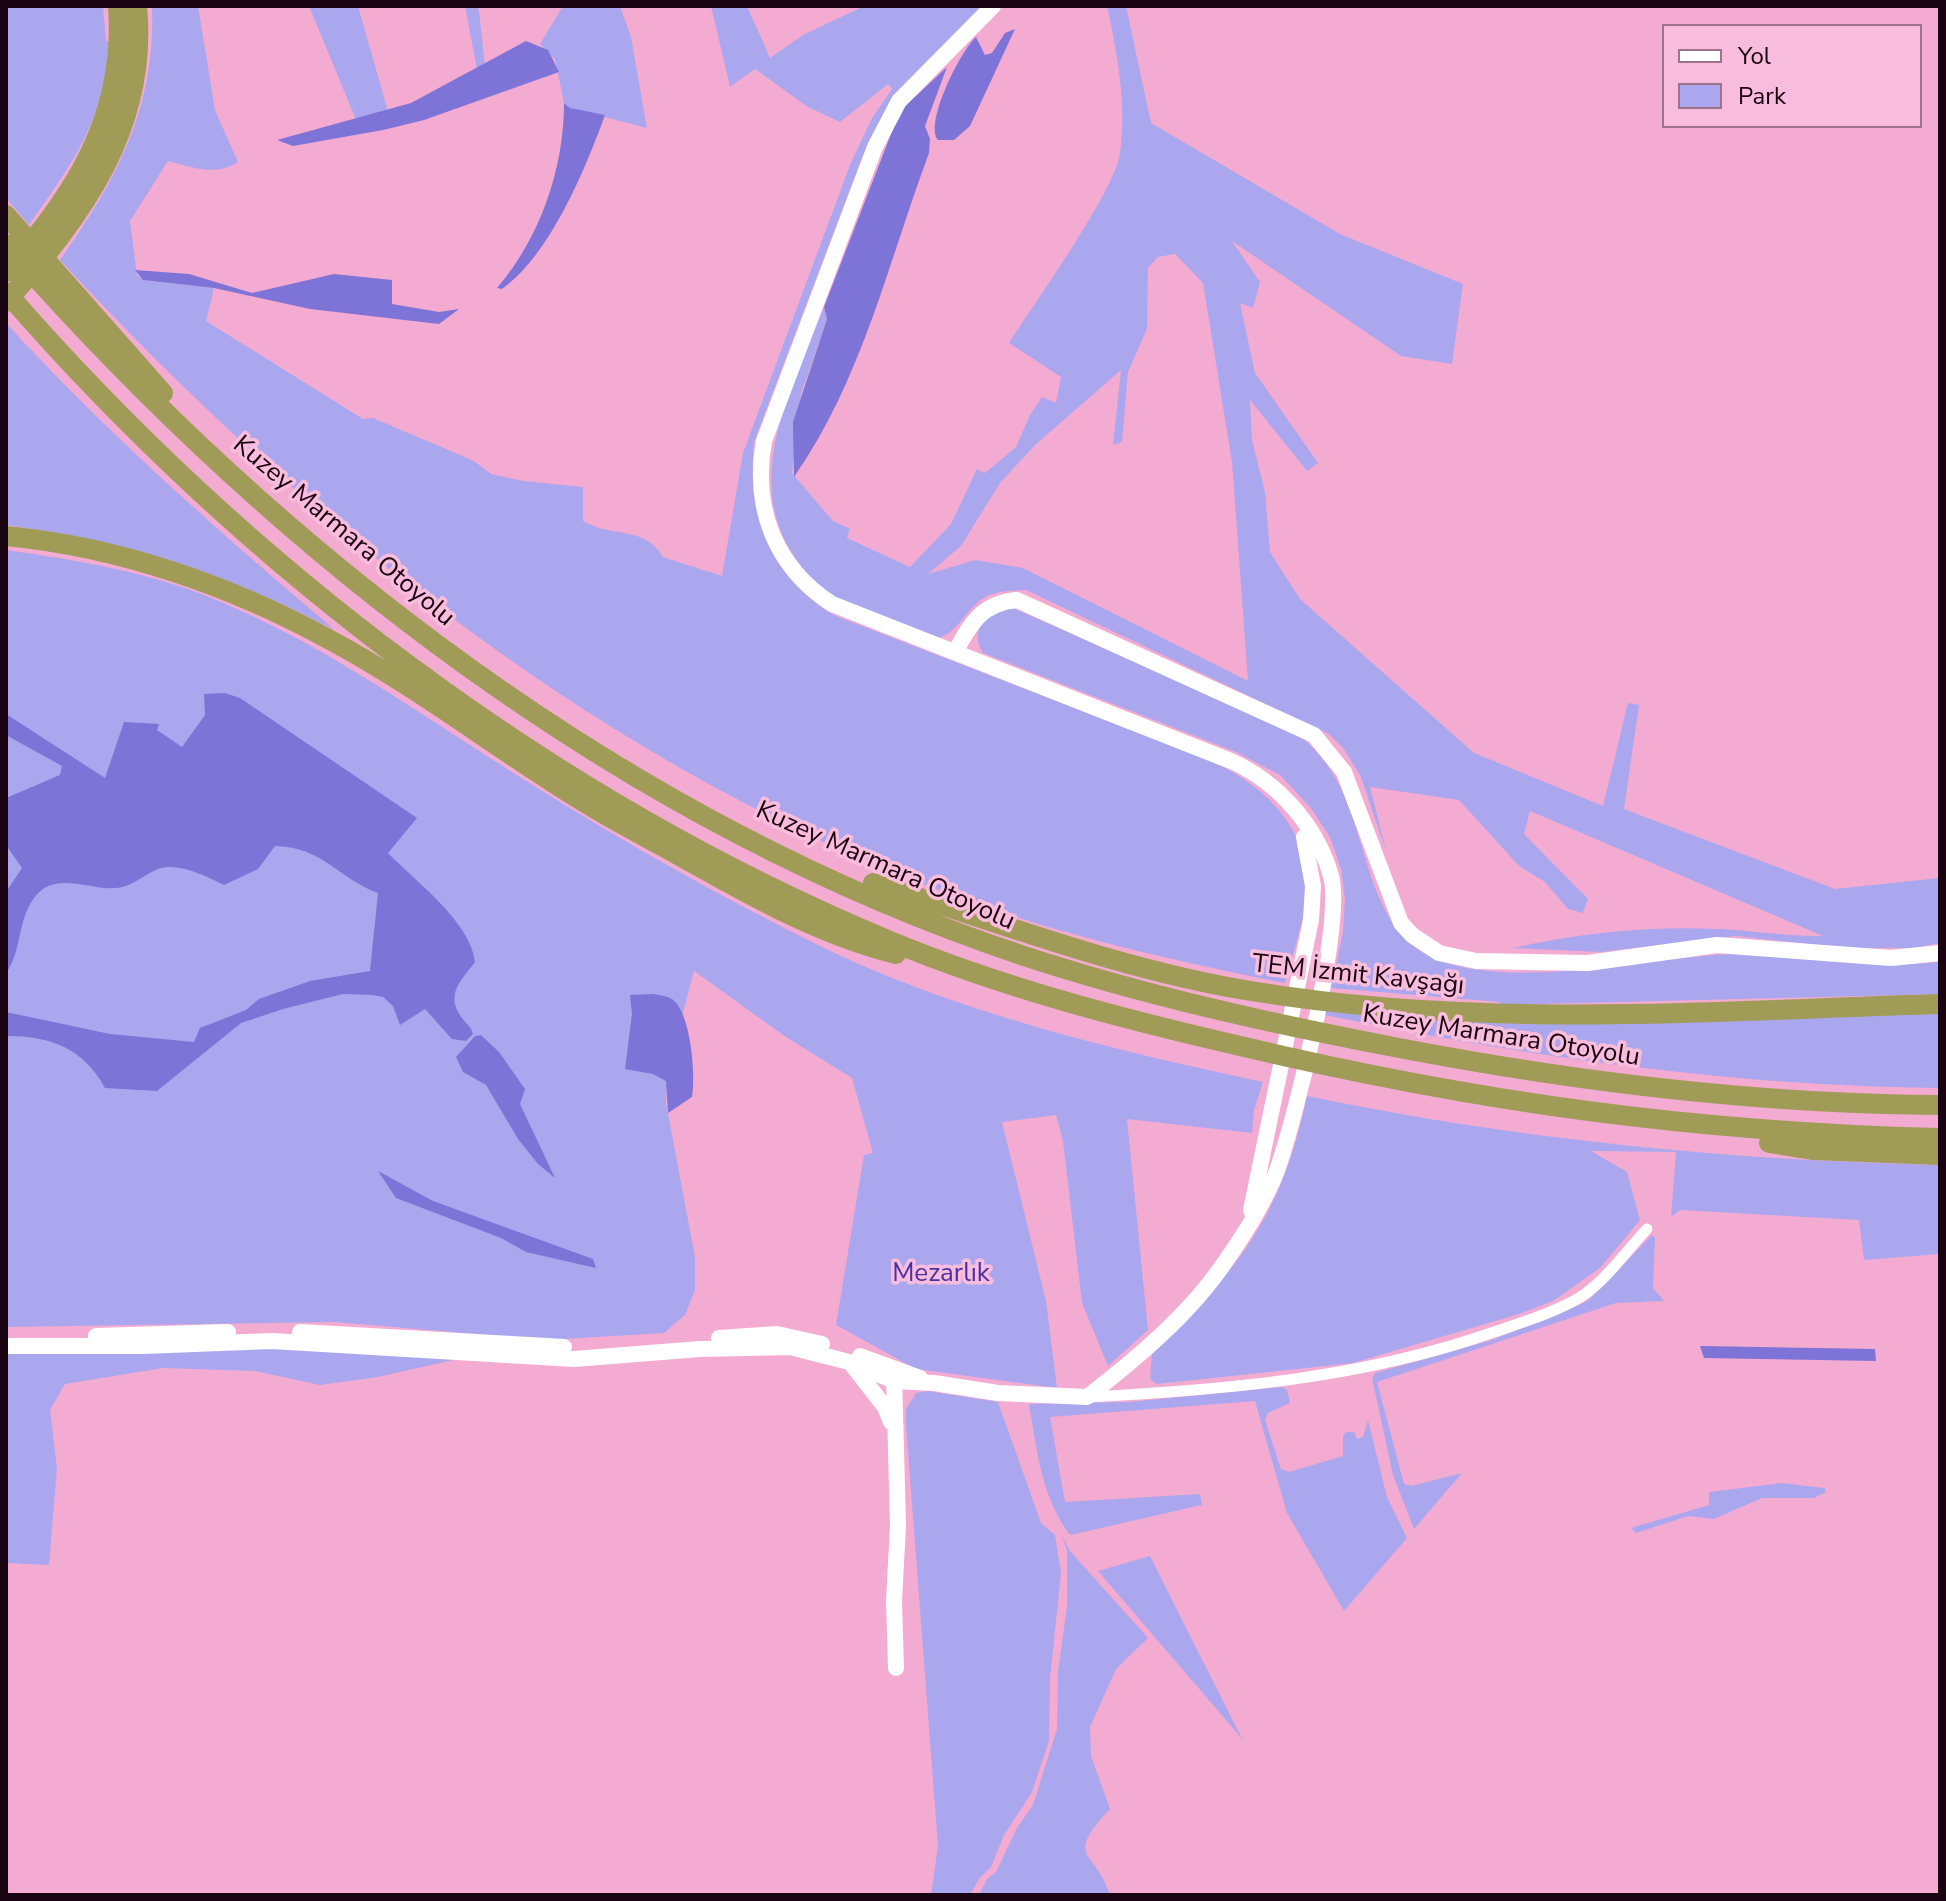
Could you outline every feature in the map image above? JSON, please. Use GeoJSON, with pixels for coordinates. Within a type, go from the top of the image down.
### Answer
{"type":"FeatureCollection","features":[{"type":"Feature","properties":{"kind":"highway"},"geometry":{"type":"LineString","coordinates":[[6,272],[65,215],[109,107],[118,67],[118,6]]}},
{"type":"Feature","properties":{"kind":"highway"},"geometry":{"type":"LineString","coordinates":[[6,302],[65,215],[107,163],[128,113],[139,61],[137,6]]}},
{"type":"Feature","properties":{"kind":"highway"},"geometry":{"type":"LineString","coordinates":[[6,215],[265,506]]}},
{"type":"Feature","properties":{"kind":"highway","name":"Kuzey Marmara Otoyolu"},"geometry":{"type":"LineString","coordinates":[[6,244],[91,339],[265,506],[426,637],[512,699],[624,768],[789,857],[894,905],[1022,955],[1268,1021],[1498,1066],[1636,1086],[1792,1102],[1940,1105]]}},
{"type":"Feature","properties":{"kind":"highway"},"geometry":{"type":"LineString","coordinates":[[6,292],[51,343],[199,490],[347,615],[513,737],[710,855],[800,901],[894,943],[978,974]]}},
{"type":"Feature","properties":{"kind":"highway"},"geometry":{"type":"LineString","coordinates":[[6,536],[56,543],[156,566],[202,581],[278,614],[332,641],[588,805],[738,888],[852,944],[978,974],[1169,1030],[1375,1078],[1812,1150],[1940,1155]]}},
{"type":"Feature","properties":{"kind":"highway","name":"TEM İzmit Kavşağı"},"geometry":{"type":"LineString","coordinates":[[789,857],[1114,961],[1250,991],[1335,1003],[1517,1017],[1940,1004]]}},
{"type":"Feature","properties":{"kind":"highway"},"geometry":{"type":"LineString","coordinates":[[1587,1114],[1771,1132],[1940,1138]]}},
{"type":"Feature","properties":{"kind":"street"},"geometry":{"type":"LineString","coordinates":[[993,6],[892,112],[769,425],[760,467],[761,494],[769,529],[786,562],[805,584],[852,614],[955,652],[1251,770],[1266,779],[1297,812],[1331,876],[1334,901],[1328,952],[1295,1109],[1275,1175],[1225,1264],[1192,1302],[1118,1374],[1087,1397]]}},
{"type":"Feature","properties":{"kind":"street"},"geometry":{"type":"LineString","coordinates":[[955,652],[977,615],[996,603],[1017,600],[1314,735],[1344,772],[1401,923],[1424,944],[1458,959],[1588,963],[1717,945],[1891,958],[1940,953]]}},
{"type":"Feature","properties":{"kind":"street"},"geometry":{"type":"LineString","coordinates":[[1249,1224],[1305,948],[1313,886],[1297,812]]}},
{"type":"Feature","properties":{"kind":"street"},"geometry":{"type":"LineString","coordinates":[[6,1346],[143,1346],[272,1341],[574,1359],[700,1349],[790,1347],[934,1383],[998,1393],[1087,1397],[1174,1393],[1363,1370],[1472,1340],[1579,1298],[1647,1229]]}},
{"type":"Feature","properties":{"kind":"street"},"geometry":{"type":"LineString","coordinates":[[6,1334],[332,1332],[573,1348],[777,1334],[802,1338],[894,1374]]}},
{"type":"Feature","properties":{"kind":"street"},"geometry":{"type":"LineString","coordinates":[[849,1362],[885,1407],[894,1431]]}},
{"type":"Feature","properties":{"kind":"street"},"geometry":{"type":"LineString","coordinates":[[894,1374],[898,1526],[894,1601],[896,1668]]}},
{"type":"Feature","properties":{"kind":"street"},"geometry":{"type":"LineString","coordinates":[[894,1431],[900,1399],[909,1391],[934,1383]]}},
{"type":"Feature","properties":{"kind":"green space"},"geometry":{"type":"Polygon","coordinates":[[[6,6],[103,6],[106,41],[109,42],[106,71],[93,120],[72,161],[29,225],[6,198],[6,6]]]}},
{"type":"Feature","properties":{"kind":"green space"},"geometry":{"type":"Polygon","coordinates":[[[152,6],[198,6],[215,110],[238,162],[213,170],[168,161],[130,221],[137,275],[143,280],[214,288],[206,321],[363,419],[373,418],[474,461],[491,474],[583,487],[583,521],[637,536],[656,547],[663,557],[722,576],[743,453],[850,165],[872,118],[892,89],[888,84],[840,122],[808,107],[755,69],[730,87],[711,6],[747,6],[770,58],[803,35],[864,6],[984,6],[875,130],[860,163],[754,442],[755,495],[760,519],[780,564],[814,601],[836,616],[1207,759],[1228,769],[1266,796],[1294,832],[1307,875],[1304,910],[1285,983],[1149,954],[1016,917],[878,866],[746,804],[619,731],[496,650],[379,561],[268,466],[161,365],[60,260],[99,201],[129,140],[147,77],[152,42],[152,6]]]}},
{"type":"Feature","properties":{"kind":"green space"},"geometry":{"type":"Polygon","coordinates":[[[309,6],[358,6],[388,111],[356,120],[309,6]]]}},
{"type":"Feature","properties":{"kind":"green space"},"geometry":{"type":"Polygon","coordinates":[[[465,6],[477,6],[479,11],[485,66],[477,70],[465,6]]]}},
{"type":"Feature","properties":{"kind":"green space"},"geometry":{"type":"Polygon","coordinates":[[[563,6],[620,6],[631,37],[647,128],[570,108],[564,103],[555,59],[540,44],[563,6]]]}},
{"type":"Feature","properties":{"kind":"green space"},"geometry":{"type":"Polygon","coordinates":[[[1107,6],[1126,6],[1151,123],[1340,234],[1463,284],[1452,364],[1401,356],[1232,241],[1260,282],[1253,308],[1240,303],[1255,373],[1318,463],[1307,471],[1250,400],[1252,440],[1265,492],[1270,552],[1300,599],[1474,753],[1603,806],[1628,703],[1639,705],[1624,809],[1835,889],[1940,878],[1940,943],[1915,948],[1845,948],[1736,936],[1601,952],[1513,948],[1564,938],[1640,930],[1717,929],[1823,936],[1530,811],[1524,834],[1588,899],[1583,913],[1568,909],[1545,882],[1519,866],[1459,800],[1370,787],[1387,854],[1361,777],[1344,749],[1329,734],[1026,590],[987,596],[951,631],[939,638],[844,601],[810,578],[794,556],[779,525],[772,494],[772,462],[787,399],[824,307],[827,319],[801,394],[792,473],[833,521],[850,529],[847,538],[910,567],[951,524],[977,469],[985,473],[1016,447],[1042,397],[1056,403],[1061,377],[1009,343],[1089,220],[1115,170],[1120,153],[1122,117],[1120,79],[1107,6]],[[1175,254],[1158,257],[1148,268],[1147,329],[1128,372],[1122,442],[1113,445],[1121,370],[1035,445],[1000,483],[961,546],[928,574],[975,560],[1023,568],[1248,681],[1232,462],[1203,283],[1175,254]]]}},
{"type":"Feature","properties":{"kind":"green space"},"geometry":{"type":"Polygon","coordinates":[[[6,323],[84,404],[165,481],[335,630],[253,591],[175,562],[96,541],[6,525],[6,323]]]}},
{"type":"Feature","properties":{"kind":"green space","name":"Mezarlık"},"geometry":{"type":"Polygon","coordinates":[[[6,550],[138,574],[214,599],[251,615],[356,672],[646,853],[768,920],[862,965],[917,988],[1031,1025],[1147,1056],[1263,1082],[1254,1110],[1252,1133],[1127,1119],[1148,1330],[1108,1366],[1082,1303],[1063,1141],[1056,1115],[1002,1122],[1046,1301],[1057,1388],[916,1369],[836,1325],[864,1155],[873,1153],[852,1078],[786,1037],[694,971],[668,1069],[666,1103],[695,1257],[695,1290],[685,1315],[664,1333],[547,1340],[334,1322],[6,1327],[6,550]]]}},
{"type":"Feature","properties":{"kind":"green space"},"geometry":{"type":"Polygon","coordinates":[[[1013,608],[1295,732],[1319,755],[1337,780],[1375,888],[1387,913],[1404,937],[1433,958],[1471,969],[1516,972],[1565,971],[1741,954],[1865,963],[1940,962],[1940,994],[1500,1005],[1500,1002],[1331,988],[1343,932],[1345,899],[1341,869],[1330,837],[1310,807],[1280,775],[1236,752],[983,653],[978,636],[983,623],[1013,608]]]}},
{"type":"Feature","properties":{"kind":"green space"},"geometry":{"type":"Polygon","coordinates":[[[1326,1011],[1403,1018],[1556,1023],[1940,1012],[1940,1088],[1785,1082],[1631,1066],[1478,1044],[1325,1015],[1326,1011]]]}},
{"type":"Feature","properties":{"kind":"green space"},"geometry":{"type":"Polygon","coordinates":[[[1307,1096],[1463,1124],[1620,1145],[1779,1158],[1940,1165],[1940,1254],[1864,1260],[1859,1220],[1680,1210],[1671,1217],[1676,1152],[1591,1151],[1627,1172],[1640,1220],[1600,1268],[1553,1301],[1353,1363],[1157,1384],[1150,1379],[1152,1354],[1232,1267],[1269,1210],[1284,1177],[1307,1096]]]}},
{"type":"Feature","properties":{"kind":"green space"},"geometry":{"type":"Polygon","coordinates":[[[1652,1235],[1655,1238],[1653,1288],[1664,1301],[1616,1303],[1377,1382],[1404,1484],[1411,1486],[1462,1473],[1414,1529],[1393,1475],[1372,1378],[1375,1373],[1492,1340],[1579,1305],[1589,1300],[1652,1235]]]}},
{"type":"Feature","properties":{"kind":"green space"},"geometry":{"type":"Polygon","coordinates":[[[272,1341],[466,1357],[378,1377],[320,1385],[255,1371],[163,1368],[65,1384],[50,1410],[57,1468],[49,1565],[6,1563],[6,1349],[272,1341]]]}},
{"type":"Feature","properties":{"kind":"green space"},"geometry":{"type":"Polygon","coordinates":[[[1281,1387],[1287,1389],[1290,1403],[1268,1413],[1265,1420],[1281,1469],[1289,1472],[1343,1456],[1343,1436],[1346,1432],[1354,1432],[1357,1439],[1363,1437],[1368,1420],[1387,1497],[1407,1538],[1344,1611],[1287,1513],[1255,1401],[1050,1417],[1065,1502],[1200,1494],[1202,1505],[1070,1535],[1060,1520],[1046,1489],[1029,1404],[1129,1402],[1281,1387]]]}},
{"type":"Feature","properties":{"kind":"green space"},"geometry":{"type":"Polygon","coordinates":[[[928,1391],[998,1402],[1041,1523],[1055,1535],[1061,1573],[1050,1679],[1049,1741],[1032,1792],[1004,1835],[991,1867],[970,1895],[931,1895],[938,1846],[906,1425],[906,1409],[916,1393],[928,1391]]]}},
{"type":"Feature","properties":{"kind":"green space"},"geometry":{"type":"Polygon","coordinates":[[[1782,1483],[1825,1488],[1826,1492],[1814,1498],[1762,1498],[1714,1519],[1688,1516],[1636,1533],[1631,1528],[1709,1505],[1709,1492],[1782,1483]]]}},
{"type":"Feature","properties":{"kind":"green space"},"geometry":{"type":"Polygon","coordinates":[[[1061,1534],[1070,1551],[1148,1638],[1116,1669],[1090,1727],[1091,1756],[1110,1809],[1096,1825],[1085,1846],[1110,1895],[979,1895],[987,1879],[996,1872],[1017,1828],[1033,1805],[1057,1729],[1058,1671],[1067,1607],[1067,1550],[1061,1534]]]}},
{"type":"Feature","properties":{"kind":"green space"},"geometry":{"type":"Polygon","coordinates":[[[1150,1556],[1237,1729],[1244,1741],[1098,1571],[1150,1556]]]}},
{"type":"Feature","properties":{"kind":"shaded area"},"geometry":{"type":"Polygon","coordinates":[[[1015,29],[970,126],[954,140],[938,140],[935,131],[940,103],[969,44],[976,37],[985,55],[992,53],[1005,33],[1015,29]]]}},
{"type":"Feature","properties":{"kind":"shaded area"},"geometry":{"type":"Polygon","coordinates":[[[526,41],[548,50],[559,72],[424,120],[383,130],[293,146],[277,140],[411,103],[526,41]]]}},
{"type":"Feature","properties":{"kind":"shaded area"},"geometry":{"type":"Polygon","coordinates":[[[947,67],[925,126],[930,139],[929,153],[872,320],[838,401],[794,477],[793,422],[827,319],[824,307],[900,111],[947,67]]]}},
{"type":"Feature","properties":{"kind":"shaded area"},"geometry":{"type":"Polygon","coordinates":[[[564,103],[570,108],[605,115],[576,185],[550,234],[519,274],[502,289],[497,288],[526,247],[547,202],[560,153],[564,103]]]}},
{"type":"Feature","properties":{"kind":"shaded area"},"geometry":{"type":"Polygon","coordinates":[[[135,270],[189,274],[252,293],[334,274],[392,280],[392,304],[439,312],[459,309],[439,324],[310,309],[214,288],[143,280],[135,270]]]}},
{"type":"Feature","properties":{"kind":"shaded area"},"geometry":{"type":"Polygon","coordinates":[[[225,693],[240,698],[417,818],[388,853],[453,917],[471,947],[475,962],[460,981],[455,994],[457,1009],[473,1034],[466,1041],[452,1039],[425,1009],[400,1025],[393,1006],[383,997],[343,994],[241,1023],[157,1091],[105,1088],[87,1063],[64,1047],[37,1038],[6,1036],[6,1012],[110,1034],[194,1042],[200,1028],[246,1010],[259,999],[310,981],[370,971],[378,893],[306,852],[275,846],[258,869],[224,885],[192,871],[171,867],[156,870],[123,887],[105,888],[72,883],[51,885],[34,898],[29,907],[15,956],[6,973],[6,892],[22,868],[6,845],[6,798],[60,775],[62,766],[6,735],[6,714],[105,778],[124,722],[159,724],[157,730],[182,747],[205,715],[204,694],[225,693]]]}},
{"type":"Feature","properties":{"kind":"shaded area"},"geometry":{"type":"Polygon","coordinates":[[[653,994],[670,998],[678,1006],[691,1045],[692,1097],[668,1113],[666,1081],[653,1074],[625,1069],[632,1014],[630,995],[653,994]]]}},
{"type":"Feature","properties":{"kind":"shaded area"},"geometry":{"type":"Polygon","coordinates":[[[481,1035],[499,1052],[525,1089],[520,1104],[555,1178],[538,1164],[518,1139],[486,1085],[463,1072],[456,1057],[475,1036],[481,1035]]]}},
{"type":"Feature","properties":{"kind":"shaded area"},"geometry":{"type":"Polygon","coordinates":[[[378,1171],[433,1201],[593,1259],[596,1268],[526,1252],[501,1238],[396,1198],[378,1171]]]}},
{"type":"Feature","properties":{"kind":"shaded area"},"geometry":{"type":"Polygon","coordinates":[[[1700,1346],[1875,1349],[1876,1361],[1704,1358],[1700,1346]]]}}]}
